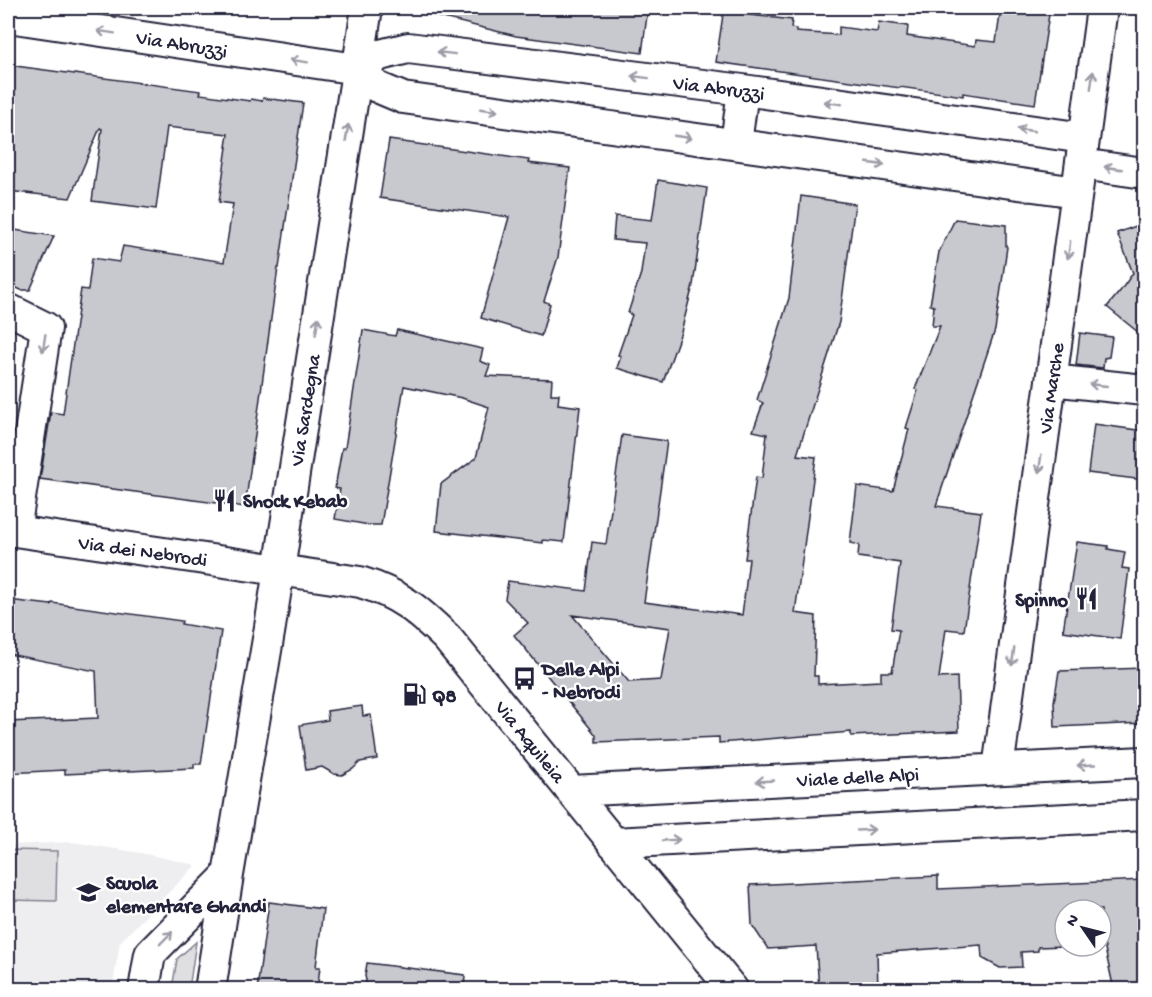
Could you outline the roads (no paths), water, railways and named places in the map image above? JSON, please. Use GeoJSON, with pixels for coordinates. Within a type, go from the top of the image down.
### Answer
{"type":"FeatureCollection","features":[{"type":"Feature","properties":{"kind":"street","name":"Via Sardegna"},"geometry":{"type":"LineString","coordinates":[[210,990],[279,570],[367,8]]}},
{"type":"Feature","properties":{"kind":"street","name":"Via Marche"},"geometry":{"type":"LineString","coordinates":[[998,769],[1102,8]]}},
{"type":"Feature","properties":{"kind":"street","name":"Via Abruzzi"},"geometry":{"type":"LineString","coordinates":[[8,17],[357,69],[380,55],[408,48],[743,90],[1081,164]]}},
{"type":"Feature","properties":{"kind":"street"},"geometry":{"type":"LineString","coordinates":[[357,69],[376,87],[403,98],[736,144],[1081,164],[1144,173]]}},
{"type":"Feature","properties":{"kind":"street"},"geometry":{"type":"LineString","coordinates":[[736,144],[743,90]]}},
{"type":"Feature","properties":{"kind":"street"},"geometry":{"type":"LineString","coordinates":[[8,309],[46,328],[11,531]]}},
{"type":"Feature","properties":{"kind":"street"},"geometry":{"type":"LineString","coordinates":[[1051,381],[1144,390]]}},
{"type":"Feature","properties":{"kind":"street","name":"Via dei Nebrodi"},"geometry":{"type":"LineString","coordinates":[[11,531],[279,570]]}},
{"type":"Feature","properties":{"kind":"street","name":"Via Aquileia"},"geometry":{"type":"LineString","coordinates":[[279,570],[360,582],[378,587],[423,614],[447,638],[733,990]]}},
{"type":"Feature","properties":{"kind":"street","name":"Viale delle Alpi"},"geometry":{"type":"LineString","coordinates":[[571,791],[1144,762]]}},
{"type":"Feature","properties":{"kind":"street"},"geometry":{"type":"LineString","coordinates":[[613,843],[1144,815]]}},
{"type":"Feature","properties":{"kind":"street"},"geometry":{"type":"LineString","coordinates":[[144,990],[150,954],[228,874]]}},
{"type":"Feature","properties":{"kind":"place","name":"Shock Kebab"},"geometry":{"type":"Point","coordinates":[225,500]}},
{"type":"Feature","properties":{"kind":"place","name":"Spinno"},"geometry":{"type":"Point","coordinates":[1086,599]}},
{"type":"Feature","properties":{"kind":"place","name":"Delle Alpi - Nebrodi"},"geometry":{"type":"Point","coordinates":[524,679]}},
{"type":"Feature","properties":{"kind":"place","name":"Q8"},"geometry":{"type":"Point","coordinates":[414,695]}},
{"type":"Feature","properties":{"kind":"place","name":"Scuola elementare Ghandi"},"geometry":{"type":"Point","coordinates":[88,893]}}]}
